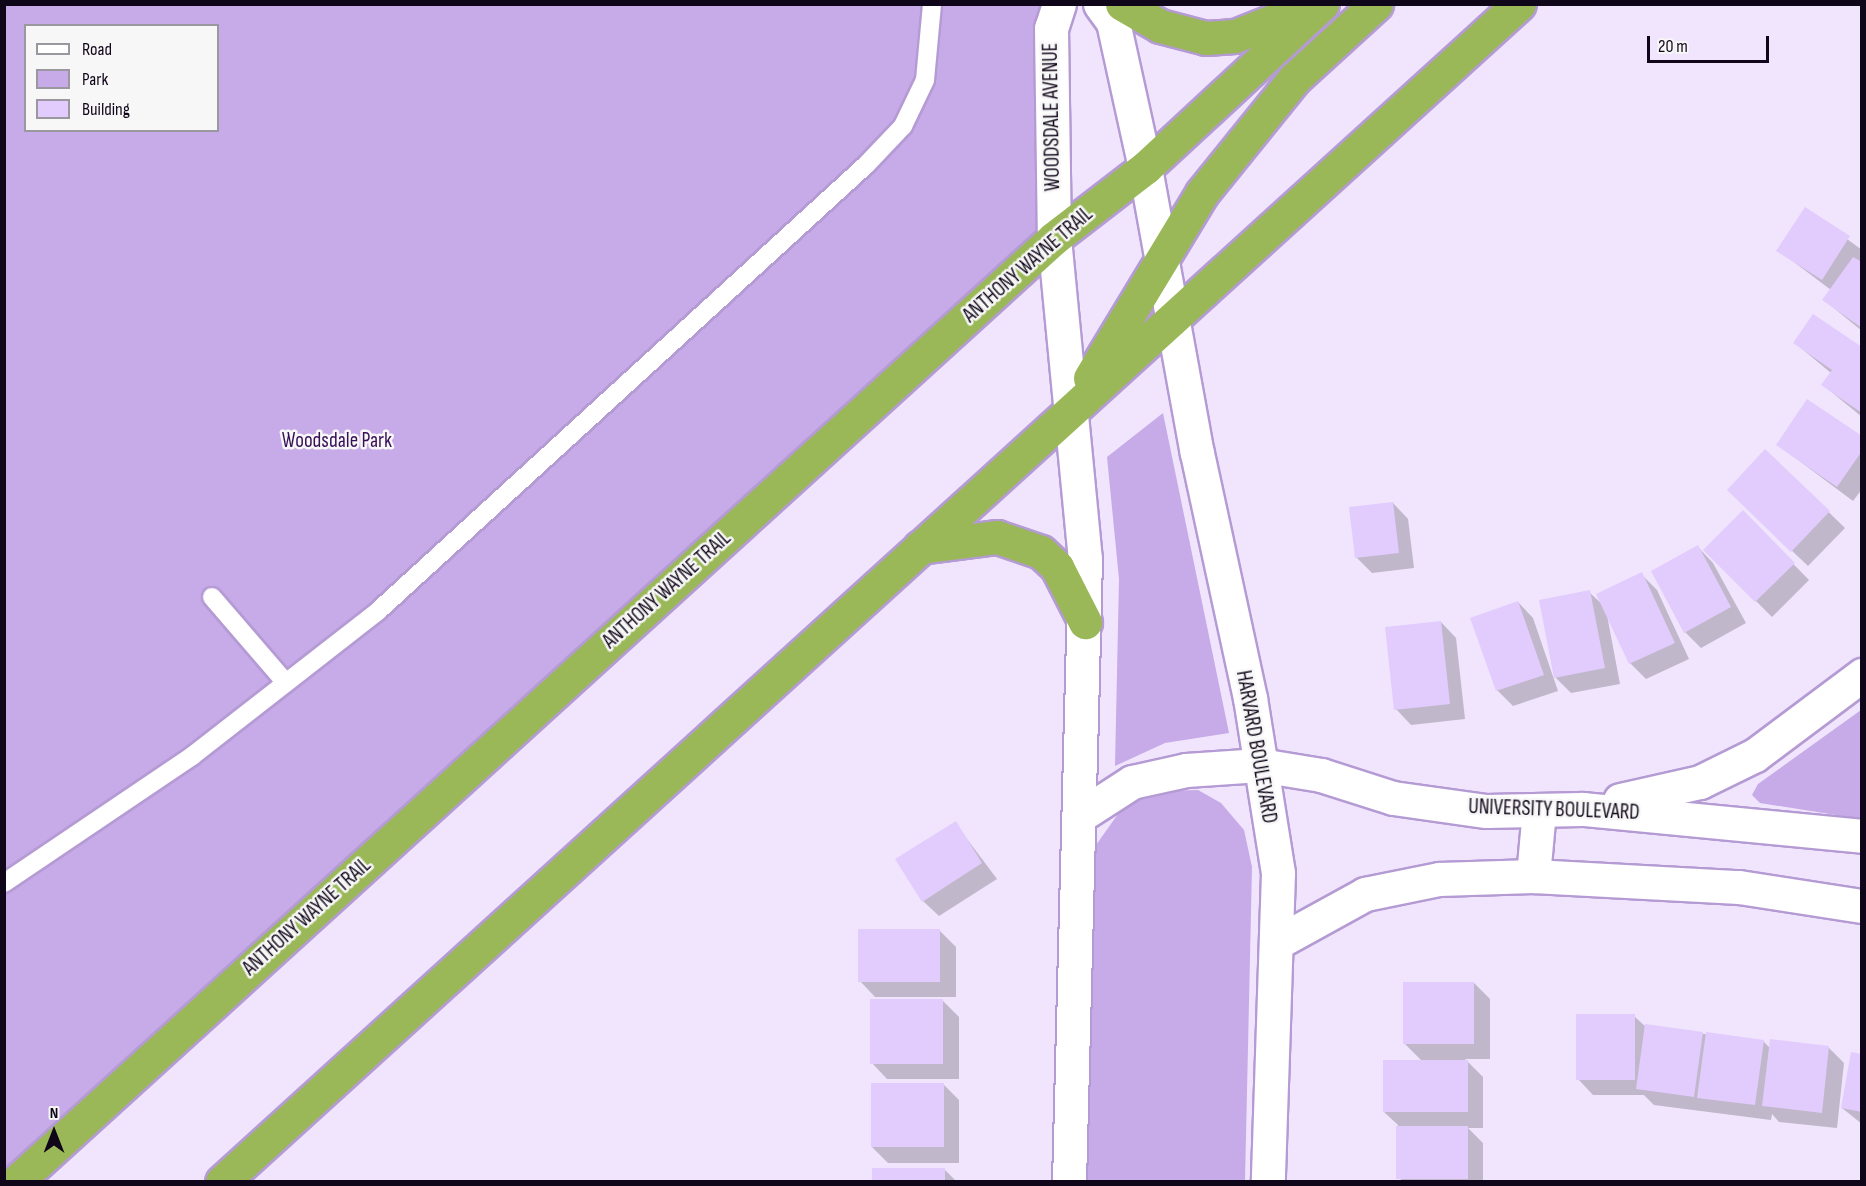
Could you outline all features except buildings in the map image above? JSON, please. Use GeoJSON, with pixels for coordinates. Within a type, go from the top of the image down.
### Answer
{"type":"FeatureCollection","features":[{"type":"Feature","properties":{"kind":"highway"},"geometry":{"type":"LineString","coordinates":[[1122,4],[1160,26],[1206,38],[1235,36],[1315,4]]}},
{"type":"Feature","properties":{"kind":"highway","name":"ANTHONY WAYNE TRAIL"},"geometry":{"type":"LineString","coordinates":[[16,1182],[1054,238],[1144,168],[1322,4]]}},
{"type":"Feature","properties":{"kind":"highway"},"geometry":{"type":"LineString","coordinates":[[1070,410],[1202,193],[1294,79],[1376,4]]}},
{"type":"Feature","properties":{"kind":"highway"},"geometry":{"type":"LineString","coordinates":[[222,1182],[1519,4]]}},
{"type":"Feature","properties":{"kind":"highway"},"geometry":{"type":"LineString","coordinates":[[920,547],[997,537],[1041,552],[1057,567],[1085,622]]}},
{"type":"Feature","properties":{"kind":"street","name":"WOODSDALE AVENUE"},"geometry":{"type":"LineString","coordinates":[[1059,4],[1051,28],[1054,238],[1070,410]]}},
{"type":"Feature","properties":{"kind":"street"},"geometry":{"type":"LineString","coordinates":[[1100,4],[1113,22],[1144,168],[1171,319]]}},
{"type":"Feature","properties":{"kind":"street","name":"HARVARD BOULEVARD"},"geometry":{"type":"LineString","coordinates":[[1171,319],[1260,765],[1278,873],[1268,1182]]}},
{"type":"Feature","properties":{"kind":"street"},"geometry":{"type":"LineString","coordinates":[[1070,410],[1085,559],[1081,815],[1070,1182]]}},
{"type":"Feature","properties":{"kind":"street"},"geometry":{"type":"LineString","coordinates":[[1533,876],[1553,810],[1700,782],[1801,725],[1862,675]]}},
{"type":"Feature","properties":{"kind":"street","name":"UNIVERSITY BOULEVARD"},"geometry":{"type":"LineString","coordinates":[[1081,815],[1132,782],[1186,770],[1260,765],[1321,775],[1393,798],[1486,811],[1553,810],[1746,821],[1862,836]]}},
{"type":"Feature","properties":{"kind":"street"},"geometry":{"type":"LineString","coordinates":[[1276,943],[1365,894],[1439,879],[1533,876],[1739,887],[1862,906]]}},
{"type":"Feature","properties":{"kind":"lane"},"geometry":{"type":"LineString","coordinates":[[4,883],[192,756],[378,611],[903,126],[925,80],[932,4]]}},
{"type":"Feature","properties":{"kind":"lane"},"geometry":{"type":"LineString","coordinates":[[212,597],[286,684]]}},
{"type":"Feature","properties":{"kind":"green space","name":"Woodsdale Park"},"geometry":{"type":"Polygon","coordinates":[[[5,5],[1059,5],[1054,238],[5,1182],[5,5]]]}},
{"type":"Feature","properties":{"kind":"green space"},"geometry":{"type":"Polygon","coordinates":[[[1163,413],[1229,733],[1165,743],[1115,766],[1119,579],[1107,457],[1163,413]]]}},
{"type":"Feature","properties":{"kind":"green space"},"geometry":{"type":"Polygon","coordinates":[[[1861,710],[1861,819],[1760,803],[1752,795],[1758,784],[1861,710]]]}},
{"type":"Feature","properties":{"kind":"green space"},"geometry":{"type":"Polygon","coordinates":[[[1198,790],[1221,803],[1244,830],[1252,867],[1245,1181],[1086,1182],[1096,845],[1123,807],[1158,791],[1198,790]]]}}]}
